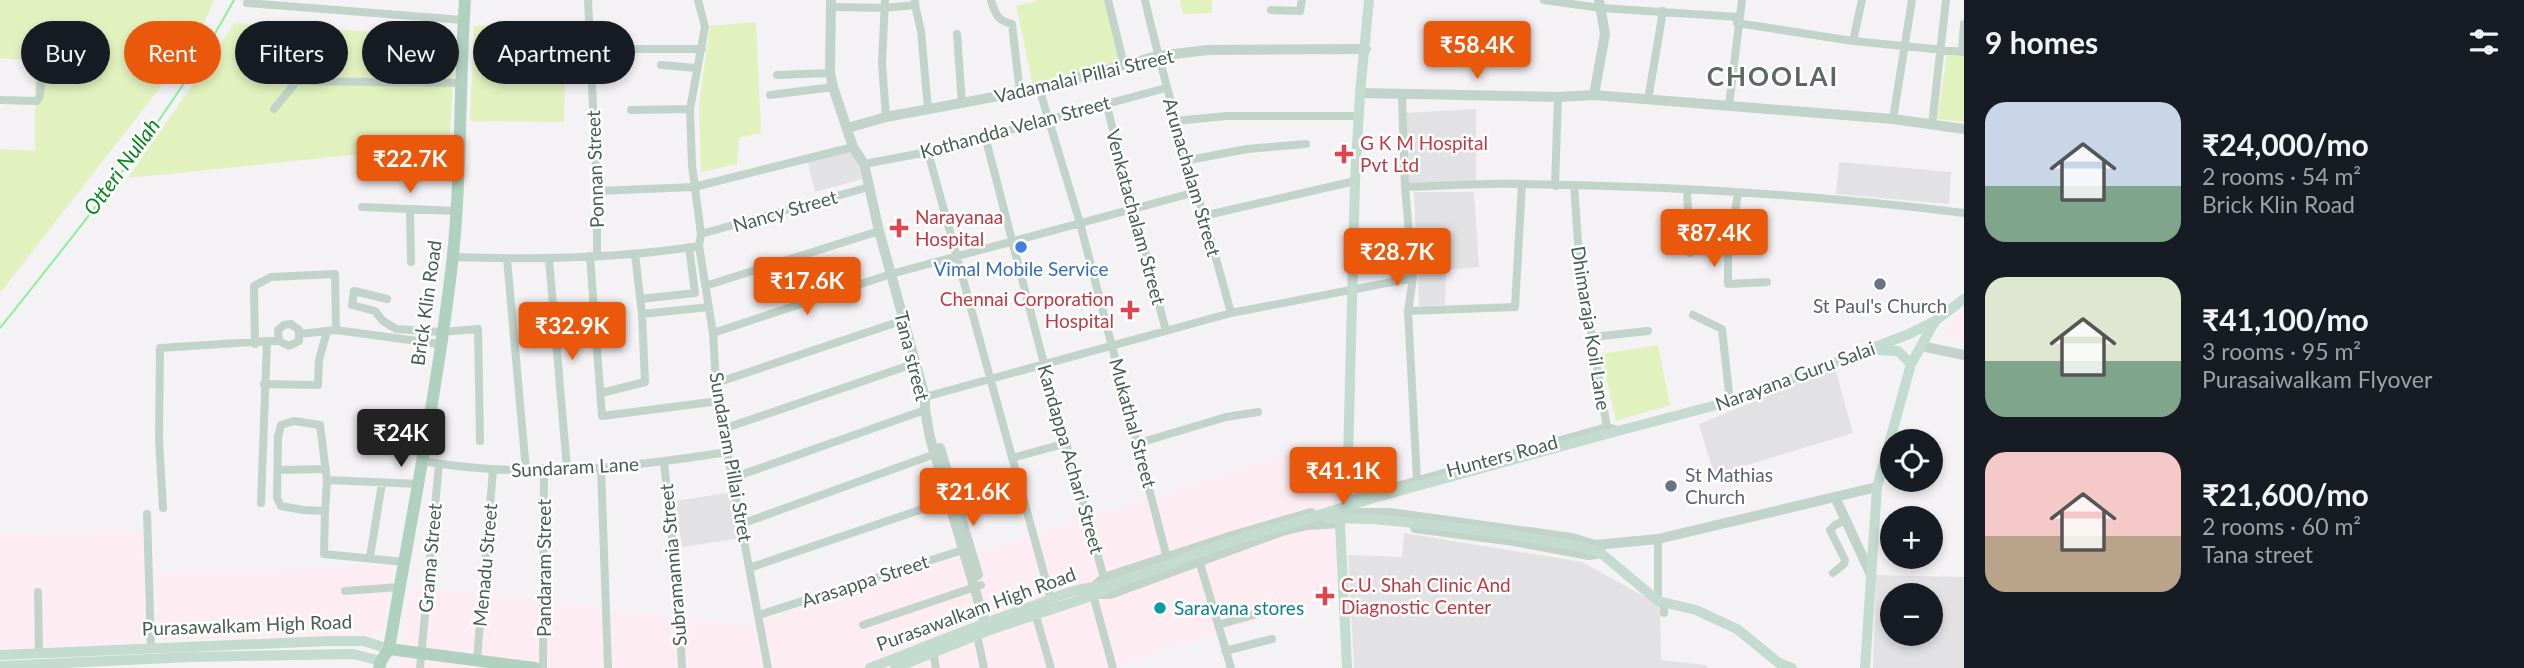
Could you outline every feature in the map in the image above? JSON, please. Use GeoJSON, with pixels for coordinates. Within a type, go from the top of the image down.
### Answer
{"type":"FeatureCollection","features":[{"type":"Feature","properties":{"kind":"main road","name":"Brick Klin Road"},"geometry":{"type":"LineString","coordinates":[[389,649],[423,461],[452,257],[457,211],[465,0]]}},
{"type":"Feature","properties":{"kind":"main road"},"geometry":{"type":"LineString","coordinates":[[1348,668],[1345,512],[1355,181],[1369,0]]}},
{"type":"Feature","properties":{"kind":"main road","name":"Narayana Guru Salai"},"geometry":{"type":"LineString","coordinates":[[1317,517],[1377,497],[1607,432],[1730,402],[1911,333],[1935,321],[1964,299]]}},
{"type":"Feature","properties":{"kind":"main road"},"geometry":{"type":"LineString","coordinates":[[1865,668],[1877,488],[1911,364],[1935,321]]}},
{"type":"Feature","properties":{"kind":"main road"},"geometry":{"type":"LineString","coordinates":[[1911,333],[1921,346]]}},
{"type":"Feature","properties":{"kind":"main road"},"geometry":{"type":"LineString","coordinates":[[1870,350],[1898,351],[1911,364]]}},
{"type":"Feature","properties":{"kind":"main road"},"geometry":{"type":"LineString","coordinates":[[1102,587],[1288,523],[1317,517],[1398,521],[1501,533],[1593,548],[1662,605],[1737,629],[1779,663],[1792,668]]}},
{"type":"Feature","properties":{"kind":"main road","name":"Purasawalkam High Road"},"geometry":{"type":"LineString","coordinates":[[895,668],[1051,599],[1102,587]]}},
{"type":"Feature","properties":{"kind":"main road","name":"Purasawalkam High Road"},"geometry":{"type":"LineString","coordinates":[[870,668],[985,627],[1035,613],[1102,587]]}},
{"type":"Feature","properties":{"kind":"main road","name":"Purasawalkam High Road"},"geometry":{"type":"LineString","coordinates":[[0,666],[149,658],[364,640],[389,649],[536,668]]}},
{"type":"Feature","properties":{"kind":"main road"},"geometry":{"type":"LineString","coordinates":[[380,665],[389,649]]}},
{"type":"Feature","properties":{"kind":"main road","name":"Purasawalkam High Road"},"geometry":{"type":"LineString","coordinates":[[0,655],[39,652],[149,658],[353,654],[380,665]]}},
{"type":"Feature","properties":{"kind":"street","name":"Ponnan Street"},"geometry":{"type":"LineString","coordinates":[[588,0],[589,21]]}},
{"type":"Feature","properties":{"kind":"street"},"geometry":{"type":"LineString","coordinates":[[640,299],[695,293],[694,247],[701,234],[694,187],[690,109],[705,27],[698,0]]}},
{"type":"Feature","properties":{"kind":"street"},"geometry":{"type":"LineString","coordinates":[[991,0],[994,12],[1002,22],[1012,24],[1020,93]]}},
{"type":"Feature","properties":{"kind":"street"},"geometry":{"type":"LineString","coordinates":[[1108,0],[1124,65]]}},
{"type":"Feature","properties":{"kind":"street","name":"Arunachalam Street"},"geometry":{"type":"LineString","coordinates":[[1145,0],[1175,121],[1189,160],[1231,313]]}},
{"type":"Feature","properties":{"kind":"street"},"geometry":{"type":"LineString","coordinates":[[1271,10],[1300,11],[1302,0]]}},
{"type":"Feature","properties":{"kind":"street"},"geometry":{"type":"LineString","coordinates":[[1544,0],[1738,20],[1853,41],[1941,51],[1963,52],[1964,24]]}},
{"type":"Feature","properties":{"kind":"street"},"geometry":{"type":"LineString","coordinates":[[1729,105],[1742,0]]}},
{"type":"Feature","properties":{"kind":"street"},"geometry":{"type":"LineString","coordinates":[[1853,41],[1862,0]]}},
{"type":"Feature","properties":{"kind":"street"},"geometry":{"type":"LineString","coordinates":[[1893,119],[1912,0]]}},
{"type":"Feature","properties":{"kind":"street"},"geometry":{"type":"LineString","coordinates":[[1932,125],[1946,0]]}},
{"type":"Feature","properties":{"kind":"street"},"geometry":{"type":"LineString","coordinates":[[832,4],[915,2],[921,31],[928,109]]}},
{"type":"Feature","properties":{"kind":"street"},"geometry":{"type":"LineString","coordinates":[[247,4],[463,20]]}},
{"type":"Feature","properties":{"kind":"street","name":"Tana street"},"geometry":{"type":"LineString","coordinates":[[832,4],[830,73],[833,87],[853,147],[864,164],[879,231],[925,397],[925,410],[935,454],[951,499]]}},
{"type":"Feature","properties":{"kind":"street"},"geometry":{"type":"LineString","coordinates":[[884,4],[881,63],[886,117]]}},
{"type":"Feature","properties":{"kind":"street"},"geometry":{"type":"LineString","coordinates":[[1594,95],[1605,34],[1600,4]]}},
{"type":"Feature","properties":{"kind":"street"},"geometry":{"type":"LineString","coordinates":[[1648,100],[1663,11]]}},
{"type":"Feature","properties":{"kind":"street"},"geometry":{"type":"LineString","coordinates":[[957,34],[962,104]]}},
{"type":"Feature","properties":{"kind":"street"},"geometry":{"type":"LineString","coordinates":[[635,49],[702,49]]}},
{"type":"Feature","properties":{"kind":"street","name":"Vadamalai Pillai Street"},"geometry":{"type":"LineString","coordinates":[[848,128],[886,117],[1020,93],[1157,55],[1208,50],[1366,49]]}},
{"type":"Feature","properties":{"kind":"street"},"geometry":{"type":"LineString","coordinates":[[661,65],[696,68]]}},
{"type":"Feature","properties":{"kind":"street"},"geometry":{"type":"LineString","coordinates":[[778,75],[830,73]]}},
{"type":"Feature","properties":{"kind":"street"},"geometry":{"type":"LineString","coordinates":[[274,109],[297,81],[462,83]]}},
{"type":"Feature","properties":{"kind":"street"},"geometry":{"type":"LineString","coordinates":[[0,100],[37,101],[41,84]]}},
{"type":"Feature","properties":{"kind":"street","name":"Ponnan Street"},"geometry":{"type":"LineString","coordinates":[[592,84],[597,191],[594,256],[602,415],[719,401]]}},
{"type":"Feature","properties":{"kind":"street"},"geometry":{"type":"LineString","coordinates":[[770,96],[833,87]]}},
{"type":"Feature","properties":{"kind":"street","name":"Mukathal Street"},"geometry":{"type":"LineString","coordinates":[[1039,88],[1080,223],[1167,558]]}},
{"type":"Feature","properties":{"kind":"street","name":"Kothandda Velan Street"},"geometry":{"type":"LineString","coordinates":[[864,164],[928,152],[1166,88]]}},
{"type":"Feature","properties":{"kind":"street"},"geometry":{"type":"LineString","coordinates":[[1360,93],[1402,96],[1594,95],[1893,119],[1964,129]]}},
{"type":"Feature","properties":{"kind":"street"},"geometry":{"type":"LineString","coordinates":[[1402,96],[1405,187],[1413,278],[1408,312],[1417,480]]}},
{"type":"Feature","properties":{"kind":"street"},"geometry":{"type":"LineString","coordinates":[[1555,186],[1558,97]]}},
{"type":"Feature","properties":{"kind":"street","name":"Venkatachalam Street"},"geometry":{"type":"LineString","coordinates":[[1106,103],[1166,331]]}},
{"type":"Feature","properties":{"kind":"street"},"geometry":{"type":"LineString","coordinates":[[631,110],[690,109]]}},
{"type":"Feature","properties":{"kind":"street"},"geometry":{"type":"LineString","coordinates":[[1175,121],[1226,116],[1359,116]]}},
{"type":"Feature","properties":{"kind":"street","name":"Kandappa Achari Street"},"geometry":{"type":"LineString","coordinates":[[985,136],[1067,443],[1102,587],[1113,668]]}},
{"type":"Feature","properties":{"kind":"street"},"geometry":{"type":"LineString","coordinates":[[1189,160],[1247,149],[1306,144]]}},
{"type":"Feature","properties":{"kind":"street"},"geometry":{"type":"LineString","coordinates":[[597,191],[694,187],[853,147]]}},
{"type":"Feature","properties":{"kind":"street"},"geometry":{"type":"LineString","coordinates":[[928,152],[1051,599]]}},
{"type":"Feature","properties":{"kind":"street"},"geometry":{"type":"LineString","coordinates":[[1203,216],[1355,181]]}},
{"type":"Feature","properties":{"kind":"street"},"geometry":{"type":"LineString","coordinates":[[1405,187],[1522,184],[1688,190],[1890,204],[1964,213]]}},
{"type":"Feature","properties":{"kind":"street"},"geometry":{"type":"LineString","coordinates":[[1408,312],[1515,307],[1522,184]]}},
{"type":"Feature","properties":{"kind":"street","name":"Dhimaraja Koil Lane"},"geometry":{"type":"LineString","coordinates":[[1574,186],[1581,285],[1607,432]]}},
{"type":"Feature","properties":{"kind":"street","name":"Nancy Street"},"geometry":{"type":"LineString","coordinates":[[701,234],[869,187]]}},
{"type":"Feature","properties":{"kind":"street"},"geometry":{"type":"LineString","coordinates":[[1688,190],[1690,253]]}},
{"type":"Feature","properties":{"kind":"street"},"geometry":{"type":"LineString","coordinates":[[713,333],[891,274],[1196,192]]}},
{"type":"Feature","properties":{"kind":"street"},"geometry":{"type":"LineString","coordinates":[[1738,193],[1728,257],[1728,285],[1767,282]]}},
{"type":"Feature","properties":{"kind":"street"},"geometry":{"type":"LineString","coordinates":[[362,207],[457,211]]}},
{"type":"Feature","properties":{"kind":"street"},"geometry":{"type":"LineString","coordinates":[[410,209],[411,261]]}},
{"type":"Feature","properties":{"kind":"street"},"geometry":{"type":"LineString","coordinates":[[705,286],[879,231]]}},
{"type":"Feature","properties":{"kind":"street"},"geometry":{"type":"LineString","coordinates":[[452,257],[549,259],[635,254],[694,247]]}},
{"type":"Feature","properties":{"kind":"street","name":"Sundaram Pillai Stret"},"geometry":{"type":"LineString","coordinates":[[694,247],[709,307],[723,429],[768,668]]}},
{"type":"Feature","properties":{"kind":"street"},"geometry":{"type":"LineString","coordinates":[[601,393],[645,382],[642,314],[635,254]]}},
{"type":"Feature","properties":{"kind":"street"},"geometry":{"type":"LineString","coordinates":[[507,259],[526,470]]}},
{"type":"Feature","properties":{"kind":"street"},"geometry":{"type":"LineString","coordinates":[[549,259],[567,468]]}},
{"type":"Feature","properties":{"kind":"street"},"geometry":{"type":"LineString","coordinates":[[255,344],[254,286],[271,277],[335,274],[331,330],[319,360],[318,385],[264,384]]}},
{"type":"Feature","properties":{"kind":"street"},"geometry":{"type":"LineString","coordinates":[[925,397],[1231,313],[1413,278]]}},
{"type":"Feature","properties":{"kind":"street"},"geometry":{"type":"LineString","coordinates":[[387,299],[354,291],[352,304],[375,311],[383,321],[396,329],[440,338]]}},
{"type":"Feature","properties":{"kind":"street"},"geometry":{"type":"LineString","coordinates":[[642,314],[709,307]]}},
{"type":"Feature","properties":{"kind":"street"},"geometry":{"type":"LineString","coordinates":[[1693,315],[1722,329],[1730,402]]}},
{"type":"Feature","properties":{"kind":"street"},"geometry":{"type":"LineString","coordinates":[[716,383],[904,320]]}},
{"type":"Feature","properties":{"kind":"street"},"geometry":{"type":"LineString","coordinates":[[163,508],[159,440],[160,348],[213,343],[255,344],[267,341],[279,341],[285,346],[293,346],[299,341],[300,334],[295,325],[284,325],[278,330],[279,341]]}},
{"type":"Feature","properties":{"kind":"street"},"geometry":{"type":"LineString","coordinates":[[300,334],[331,330],[440,338],[478,329],[480,441]]}},
{"type":"Feature","properties":{"kind":"street"},"geometry":{"type":"LineString","coordinates":[[1592,337],[1648,331]]}},
{"type":"Feature","properties":{"kind":"street"},"geometry":{"type":"LineString","coordinates":[[261,503],[267,341]]}},
{"type":"Feature","properties":{"kind":"street"},"geometry":{"type":"LineString","coordinates":[[1921,346],[1964,355]]}},
{"type":"Feature","properties":{"kind":"street"},"geometry":{"type":"LineString","coordinates":[[723,429],[916,363]]}},
{"type":"Feature","properties":{"kind":"street"},"geometry":{"type":"LineString","coordinates":[[732,478],[925,410]]}},
{"type":"Feature","properties":{"kind":"street"},"geometry":{"type":"LineString","coordinates":[[1139,443],[1226,417],[1258,412]]}},
{"type":"Feature","properties":{"kind":"street"},"geometry":{"type":"LineString","coordinates":[[326,511],[281,506],[277,498],[278,437],[281,425],[294,421],[320,425],[327,480],[326,511],[324,554],[404,562]]}},
{"type":"Feature","properties":{"kind":"street"},"geometry":{"type":"LineString","coordinates":[[930,430],[937,440],[951,499],[978,586],[985,627],[984,668]]}},
{"type":"Feature","properties":{"kind":"street"},"geometry":{"type":"LineString","coordinates":[[1593,548],[1590,555],[1514,541],[1388,524],[1345,512],[1167,558],[1102,587],[1110,594],[1282,531],[1308,525],[1345,512],[1367,504],[1608,438],[1607,432]]}},
{"type":"Feature","properties":{"kind":"street","name":"Hunters Road"},"geometry":{"type":"LineString","coordinates":[[1345,512],[1417,480],[1607,432]]}},
{"type":"Feature","properties":{"kind":"street"},"geometry":{"type":"LineString","coordinates":[[1012,458],[1067,443]]}},
{"type":"Feature","properties":{"kind":"street","name":"Sundaram Lane"},"geometry":{"type":"LineString","coordinates":[[423,461],[493,470],[601,468],[727,452]]}},
{"type":"Feature","properties":{"kind":"street"},"geometry":{"type":"LineString","coordinates":[[741,524],[935,454]]}},
{"type":"Feature","properties":{"kind":"street","name":"Subramannia Street"},"geometry":{"type":"LineString","coordinates":[[664,462],[679,604],[682,668]]}},
{"type":"Feature","properties":{"kind":"street","name":"Grama Street"},"geometry":{"type":"LineString","coordinates":[[420,668],[439,464]]}},
{"type":"Feature","properties":{"kind":"street"},"geometry":{"type":"LineString","coordinates":[[278,470],[326,468]]}},
{"type":"Feature","properties":{"kind":"street","name":"Pandaram Street"},"geometry":{"type":"LineString","coordinates":[[543,668],[544,468]]}},
{"type":"Feature","properties":{"kind":"street"},"geometry":{"type":"LineString","coordinates":[[601,468],[608,668]]}},
{"type":"Feature","properties":{"kind":"street","name":"Menadu Street"},"geometry":{"type":"LineString","coordinates":[[480,662],[493,470]]}},
{"type":"Feature","properties":{"kind":"street"},"geometry":{"type":"LineString","coordinates":[[327,480],[419,484]]}},
{"type":"Feature","properties":{"kind":"street"},"geometry":{"type":"LineString","coordinates":[[370,557],[382,483]]}},
{"type":"Feature","properties":{"kind":"street"},"geometry":{"type":"LineString","coordinates":[[1367,504],[1390,513],[1572,538],[1593,548],[1658,539],[1877,488]]}},
{"type":"Feature","properties":{"kind":"street"},"geometry":{"type":"LineString","coordinates":[[1835,497],[1871,575]]}},
{"type":"Feature","properties":{"kind":"street"},"geometry":{"type":"LineString","coordinates":[[749,568],[951,499]]}},
{"type":"Feature","properties":{"kind":"street"},"geometry":{"type":"LineString","coordinates":[[1388,524],[1390,513]]}},
{"type":"Feature","properties":{"kind":"street"},"geometry":{"type":"LineString","coordinates":[[147,514],[149,658]]}},
{"type":"Feature","properties":{"kind":"street"},"geometry":{"type":"LineString","coordinates":[[1833,573],[1845,560],[1830,530],[1846,520]]}},
{"type":"Feature","properties":{"kind":"street"},"geometry":{"type":"LineString","coordinates":[[1658,539],[1662,605]]}},
{"type":"Feature","properties":{"kind":"street","name":"Arasappa Street"},"geometry":{"type":"LineString","coordinates":[[759,615],[967,548]]}},
{"type":"Feature","properties":{"kind":"street"},"geometry":{"type":"LineString","coordinates":[[1199,560],[1231,668]]}},
{"type":"Feature","properties":{"kind":"street"},"geometry":{"type":"LineString","coordinates":[[863,625],[978,586]]}},
{"type":"Feature","properties":{"kind":"street"},"geometry":{"type":"LineString","coordinates":[[345,591],[400,587]]}},
{"type":"Feature","properties":{"kind":"street"},"geometry":{"type":"LineString","coordinates":[[38,592],[39,652]]}},
{"type":"Feature","properties":{"kind":"street"},"geometry":{"type":"LineString","coordinates":[[1218,625],[1264,612]]}},
{"type":"Feature","properties":{"kind":"street"},"geometry":{"type":"LineString","coordinates":[[1035,613],[1051,668]]}},
{"type":"Feature","properties":{"kind":"street"},"geometry":{"type":"LineString","coordinates":[[1225,651],[1272,639]]}},
{"type":"Feature","properties":{"kind":"street"},"geometry":{"type":"LineString","coordinates":[[933,651],[936,668]]}},
{"type":"Feature","properties":{"kind":"shaded area"},"geometry":{"type":"Polygon","coordinates":[[[1476,109],[1476,182],[1407,185],[1404,113],[1476,109]]]}},
{"type":"Feature","properties":{"kind":"shaded area"},"geometry":{"type":"Polygon","coordinates":[[[854,149],[862,179],[815,192],[808,162],[854,149]]]}},
{"type":"Feature","properties":{"kind":"shaded area"},"geometry":{"type":"Polygon","coordinates":[[[1839,162],[1951,172],[1949,204],[1836,194],[1839,162]]]}},
{"type":"Feature","properties":{"kind":"shaded area"},"geometry":{"type":"Polygon","coordinates":[[[1414,192],[1474,192],[1479,267],[1446,270],[1445,305],[1419,306],[1414,192]]]}},
{"type":"Feature","properties":{"kind":"shaded area"},"geometry":{"type":"Polygon","coordinates":[[[1964,306],[1964,342],[1943,337],[1959,310],[1964,306]]]}},
{"type":"Feature","properties":{"kind":"shaded area"},"geometry":{"type":"Polygon","coordinates":[[[1835,368],[1853,433],[1714,475],[1699,424],[1835,368]]]}},
{"type":"Feature","properties":{"kind":"shaded area"},"geometry":{"type":"Polygon","coordinates":[[[1337,438],[1336,595],[1111,668],[906,668],[906,658],[852,668],[399,668],[412,586],[745,626],[1337,438]]]}},
{"type":"Feature","properties":{"kind":"shaded area"},"geometry":{"type":"Polygon","coordinates":[[[733,492],[741,538],[682,547],[675,501],[733,492]]]}},
{"type":"Feature","properties":{"kind":"shaded area"},"geometry":{"type":"Polygon","coordinates":[[[142,530],[143,642],[0,649],[0,534],[142,530]]]}},
{"type":"Feature","properties":{"kind":"shaded area"},"geometry":{"type":"Polygon","coordinates":[[[1404,533],[1582,562],[1660,605],[1661,660],[1707,665],[1707,668],[1354,668],[1348,555],[1402,557],[1404,533]]]}},
{"type":"Feature","properties":{"kind":"shaded area"},"geometry":{"type":"Polygon","coordinates":[[[393,566],[383,632],[159,640],[157,574],[393,566]]]}},
{"type":"Feature","properties":{"kind":"shaded area"},"geometry":{"type":"Polygon","coordinates":[[[1876,575],[1964,577],[1964,668],[1873,668],[1876,575]]]}},
{"type":"Feature","properties":{"kind":"green space"},"geometry":{"type":"Polygon","coordinates":[[[0,0],[214,0],[205,21],[124,21],[124,84],[163,84],[0,293],[0,149],[35,151],[35,84],[110,84],[110,21],[21,21],[21,60],[0,58],[0,0]]]}},
{"type":"Feature","properties":{"kind":"green space"},"geometry":{"type":"Polygon","coordinates":[[[1039,0],[1106,0],[1121,64],[1033,86],[1016,6],[1039,0]]]}},
{"type":"Feature","properties":{"kind":"green space"},"geometry":{"type":"Polygon","coordinates":[[[1180,0],[1212,0],[1212,13],[1183,14],[1180,0]]]}},
{"type":"Feature","properties":{"kind":"green space"},"geometry":{"type":"Polygon","coordinates":[[[756,22],[761,133],[739,138],[737,164],[701,172],[699,104],[710,26],[756,22]]]}},
{"type":"Feature","properties":{"kind":"green space"},"geometry":{"type":"Polygon","coordinates":[[[235,23],[235,84],[348,84],[348,30],[362,31],[362,84],[453,84],[447,177],[353,155],[128,178],[193,84],[221,84],[221,43],[235,23]]]}},
{"type":"Feature","properties":{"kind":"green space"},"geometry":{"type":"Polygon","coordinates":[[[473,50],[473,84],[565,84],[564,122],[470,121],[473,50]]]}},
{"type":"Feature","properties":{"kind":"green space"},"geometry":{"type":"Polygon","coordinates":[[[1947,54],[1964,55],[1964,122],[1937,119],[1947,54]]]}},
{"type":"Feature","properties":{"kind":"green space"},"geometry":{"type":"Polygon","coordinates":[[[1658,345],[1670,405],[1616,421],[1601,354],[1658,345]]]}},
{"type":"Feature","properties":{"kind":"waterway","name":"Otteri Nullah"},"geometry":{"type":"LineString","coordinates":[[0,328],[154,128],[234,0]]}},
{"type":"Feature","properties":{"kind":"place","name":"G K M Hospital Pvt Ltd"},"geometry":{"type":"Point","coordinates":[1344,154]}},
{"type":"Feature","properties":{"kind":"place","name":"Narayanaa Hospital"},"geometry":{"type":"Point","coordinates":[899,228]}},
{"type":"Feature","properties":{"kind":"place","name":"Vimal Mobile Service"},"geometry":{"type":"Point","coordinates":[1021,247]}},
{"type":"Feature","properties":{"kind":"place","name":"St Paul's Church"},"geometry":{"type":"Point","coordinates":[1880,284]}},
{"type":"Feature","properties":{"kind":"place","name":"Chennai Corporation Hospital"},"geometry":{"type":"Point","coordinates":[1130,310]}},
{"type":"Feature","properties":{"kind":"place","name":"St Mathias Church"},"geometry":{"type":"Point","coordinates":[1671,486]}},
{"type":"Feature","properties":{"kind":"place","name":"C.U. Shah Clinic And Diagnostic Center"},"geometry":{"type":"Point","coordinates":[1325,596]}},
{"type":"Feature","properties":{"kind":"place","name":"Saravana stores"},"geometry":{"type":"Point","coordinates":[1160,608]}},
{"type":"Feature","properties":{"kind":"district","name":"CHOOLAI"},"geometry":{"type":"Point","coordinates":[1773,77]}}]}
